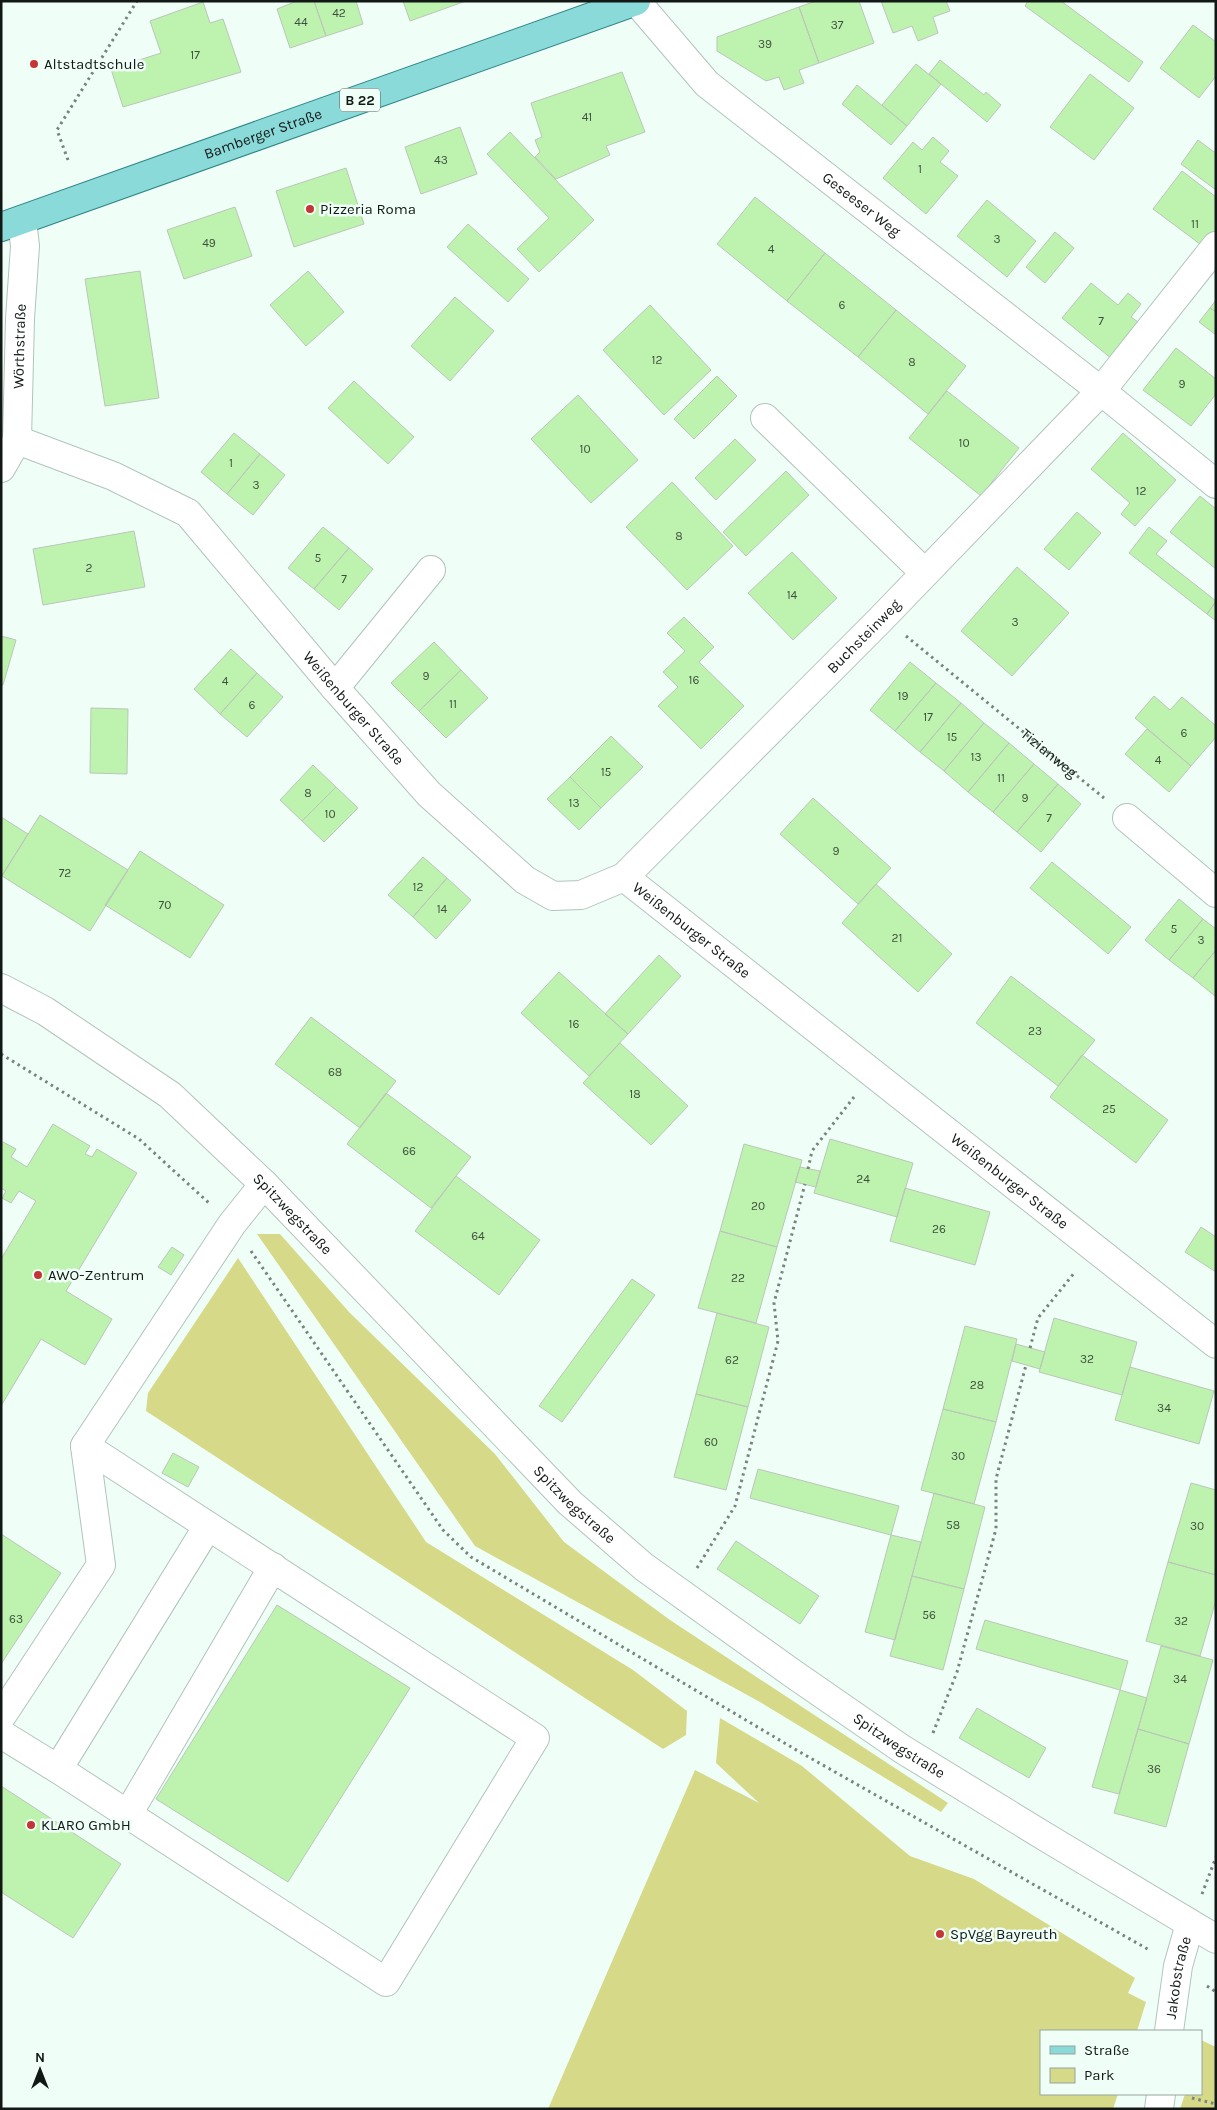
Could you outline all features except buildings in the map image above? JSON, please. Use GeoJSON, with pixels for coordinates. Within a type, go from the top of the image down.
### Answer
{"type":"FeatureCollection","features":[{"type":"Feature","properties":{"kind":"main road","name":"Bamberger Straße"},"geometry":{"type":"LineString","coordinates":[[12,224],[636,1]]}},
{"type":"Feature","properties":{"kind":"street","name":"Geseeser Weg"},"geometry":{"type":"LineString","coordinates":[[636,1],[707,84],[1101,391],[1216,484]]}},
{"type":"Feature","properties":{"kind":"street","name":"Wörthstraße"},"geometry":{"type":"LineString","coordinates":[[1,468],[17,440],[20,319],[25,246],[12,224]]}},
{"type":"Feature","properties":{"kind":"street"},"geometry":{"type":"LineString","coordinates":[[1101,391],[1216,246]]}},
{"type":"Feature","properties":{"kind":"street","name":"Buchsteinweg"},"geometry":{"type":"LineString","coordinates":[[624,877],[879,621],[1101,391]]}},
{"type":"Feature","properties":{"kind":"street"},"geometry":{"type":"LineString","coordinates":[[766,418],[925,573]]}},
{"type":"Feature","properties":{"kind":"street","name":"Weißenburger Straße"},"geometry":{"type":"LineString","coordinates":[[17,440],[113,476],[188,513],[335,688],[429,794],[525,880],[554,896],[581,896],[624,877],[1216,1344]]}},
{"type":"Feature","properties":{"kind":"street"},"geometry":{"type":"LineString","coordinates":[[335,688],[431,570]]}},
{"type":"Feature","properties":{"kind":"street"},"geometry":{"type":"LineString","coordinates":[[1127,818],[1216,893]]}},
{"type":"Feature","properties":{"kind":"street","name":"Spitzwegstraße"},"geometry":{"type":"LineString","coordinates":[[1,988],[45,1011],[170,1095],[264,1184],[570,1502],[644,1567],[792,1673],[922,1761],[1216,1939]]}},
{"type":"Feature","properties":{"kind":"street"},"geometry":{"type":"LineString","coordinates":[[1,1716],[101,1565],[85,1446],[232,1224],[264,1184]]}},
{"type":"Feature","properties":{"kind":"street"},"geometry":{"type":"LineString","coordinates":[[1,1734],[128,1814],[386,1982],[535,1738],[85,1446]]}},
{"type":"Feature","properties":{"kind":"street"},"geometry":{"type":"LineString","coordinates":[[58,1769],[208,1526]]}},
{"type":"Feature","properties":{"kind":"street"},"geometry":{"type":"LineString","coordinates":[[128,1814],[273,1567]]}},
{"type":"Feature","properties":{"kind":"street","name":"Jakobstraße"},"geometry":{"type":"LineString","coordinates":[[1169,2030],[1178,1966],[1190,1924]]}},
{"type":"Feature","properties":{"kind":"street"},"geometry":{"type":"LineString","coordinates":[[1159,2109],[1161,2095]]}},
{"type":"Feature","properties":{"kind":"path"},"geometry":{"type":"LineString","coordinates":[[68,160],[57,130],[136,1]]}},
{"type":"Feature","properties":{"kind":"path","name":"Tizianweg"},"geometry":{"type":"LineString","coordinates":[[879,621],[908,637],[1096,790],[1127,818]]}},
{"type":"Feature","properties":{"kind":"path"},"geometry":{"type":"LineString","coordinates":[[1,1054],[139,1139],[232,1224],[443,1530],[471,1557],[798,1751],[1178,1966],[1216,1992]]}},
{"type":"Feature","properties":{"kind":"path"},"geometry":{"type":"LineString","coordinates":[[808,1169],[812,1151],[872,1074]]}},
{"type":"Feature","properties":{"kind":"path"},"geometry":{"type":"LineString","coordinates":[[682,1593],[735,1506],[778,1341],[774,1303],[805,1184]]}},
{"type":"Feature","properties":{"kind":"path"},"geometry":{"type":"LineString","coordinates":[[1030,1348],[1038,1318],[1094,1248]]}},
{"type":"Feature","properties":{"kind":"path"},"geometry":{"type":"LineString","coordinates":[[922,1761],[957,1672],[994,1538],[996,1528],[996,1479],[1026,1365]]}},
{"type":"Feature","properties":{"kind":"path"},"geometry":{"type":"LineString","coordinates":[[1203,1892],[1216,1857]]}},
{"type":"Feature","properties":{"kind":"green space"},"geometry":{"type":"Polygon","coordinates":[[[257,1234],[280,1234],[349,1312],[495,1454],[564,1542],[670,1620],[948,1803],[941,1812],[760,1702],[475,1546],[257,1234]]]}},
{"type":"Feature","properties":{"kind":"green space"},"geometry":{"type":"Polygon","coordinates":[[[238,1258],[426,1542],[633,1670],[687,1711],[686,1735],[663,1749],[146,1411],[148,1393],[238,1258]]]}},
{"type":"Feature","properties":{"kind":"green space"},"geometry":{"type":"Polygon","coordinates":[[[720,1718],[802,1766],[910,1856],[974,1879],[1135,1978],[1128,1993],[1146,2002],[1137,2030],[1040,2030],[1040,2095],[1118,2095],[1113,2109],[548,2109],[695,1770],[759,1803],[716,1763],[720,1718]]]}},
{"type":"Feature","properties":{"kind":"green space"},"geometry":{"type":"Polygon","coordinates":[[[1202,2040],[1216,2047],[1216,2109],[1180,2109],[1185,2095],[1202,2095],[1202,2040]]]}},
{"type":"Feature","properties":{"kind":"place","name":"Altstadtschule"},"geometry":{"type":"Point","coordinates":[34,64]}},
{"type":"Feature","properties":{"kind":"place","name":"Pizzeria Roma"},"geometry":{"type":"Point","coordinates":[310,209]}},
{"type":"Feature","properties":{"kind":"place","name":"AWO-Zentrum"},"geometry":{"type":"Point","coordinates":[38,1275]}},
{"type":"Feature","properties":{"kind":"place","name":"KLARO GmbH"},"geometry":{"type":"Point","coordinates":[31,1825]}},
{"type":"Feature","properties":{"kind":"place","name":"SpVgg Bayreuth"},"geometry":{"type":"Point","coordinates":[940,1934]}}]}
